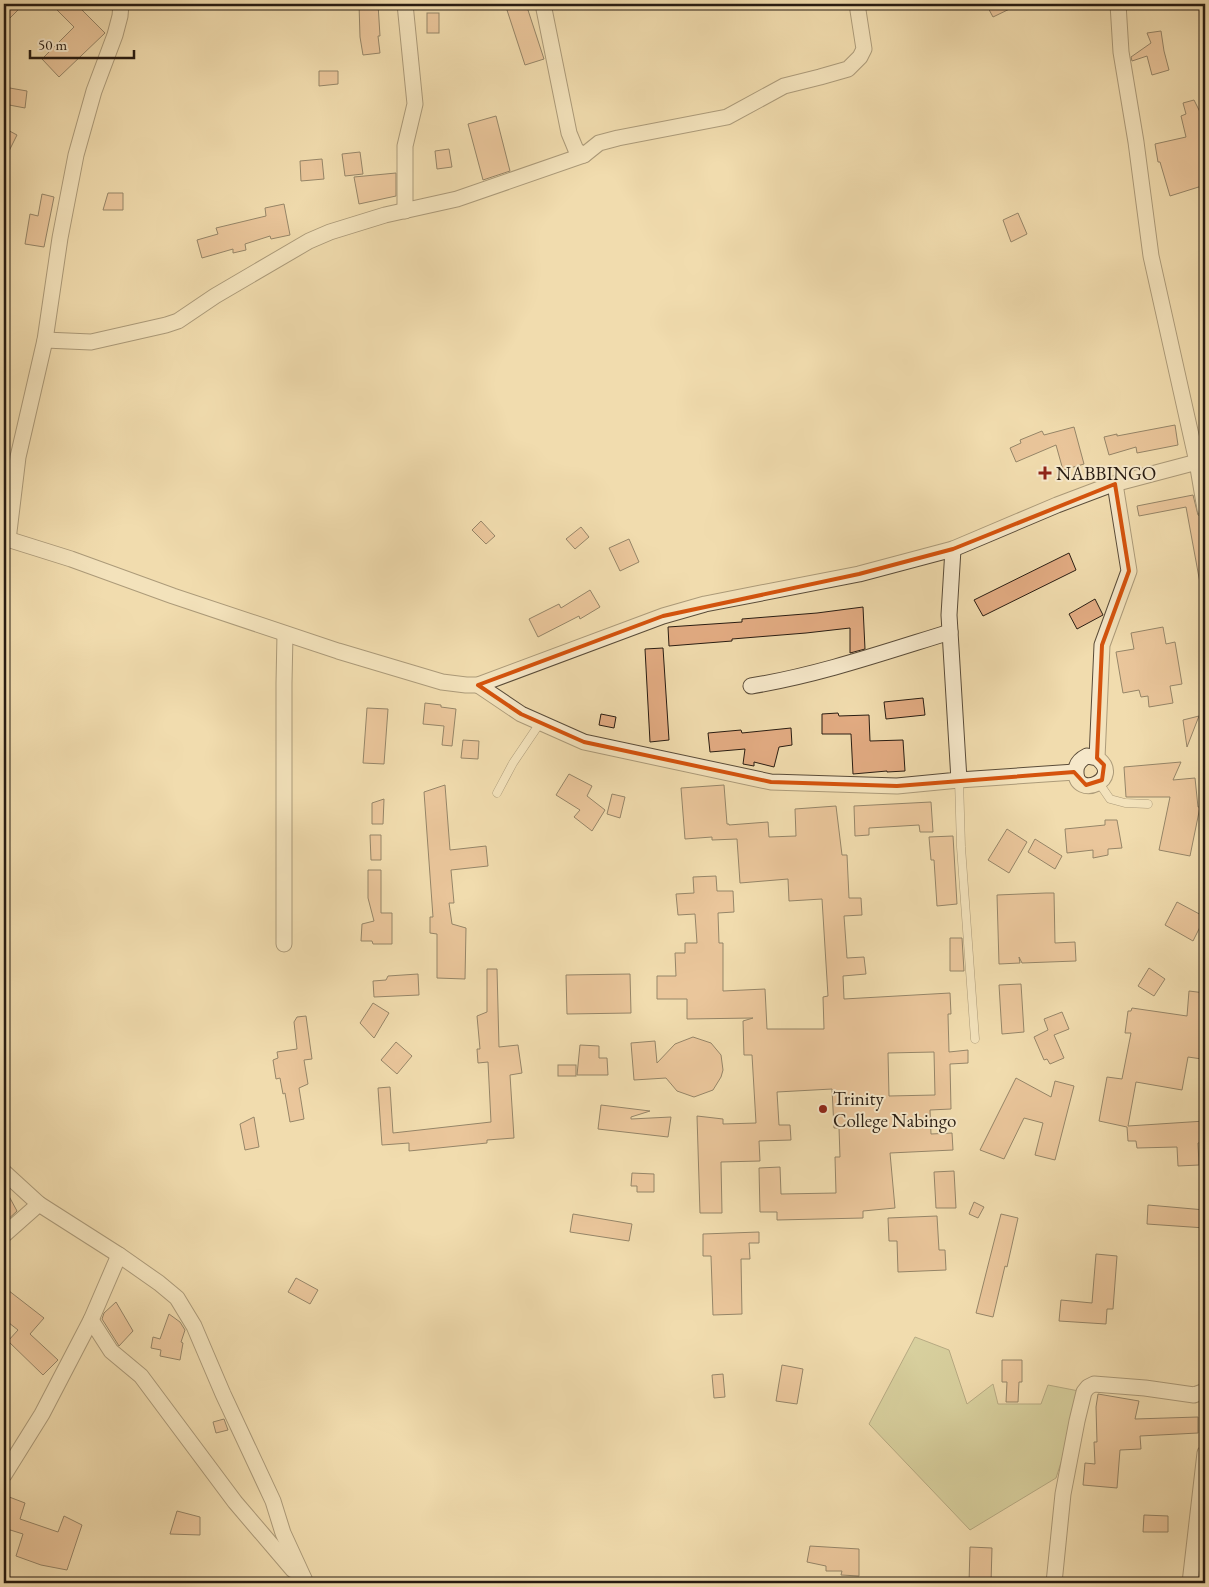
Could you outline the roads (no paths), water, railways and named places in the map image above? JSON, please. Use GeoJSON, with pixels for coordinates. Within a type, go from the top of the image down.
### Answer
{"type":"FeatureCollection","features":[{"type":"Feature","properties":{"kind":"street"},"geometry":{"type":"LineString","coordinates":[[121,4],[115,35],[94,91],[76,155],[60,238],[45,340],[18,457],[6,539],[338,651],[442,682],[466,686],[478,685],[663,616],[705,604],[859,574],[952,549],[1057,505],[1115,484],[1201,462]]}},
{"type":"Feature","properties":{"kind":"street"},"geometry":{"type":"LineString","coordinates":[[405,4],[415,104],[405,146],[405,211]]}},
{"type":"Feature","properties":{"kind":"street"},"geometry":{"type":"LineString","coordinates":[[543,4],[569,132],[576,150],[584,155]]}},
{"type":"Feature","properties":{"kind":"street"},"geometry":{"type":"LineString","coordinates":[[45,340],[91,342],[178,321],[215,296],[309,241],[354,224],[457,199],[584,155],[599,143],[727,117],[784,86],[848,69],[860,57],[864,49],[857,4]]}},
{"type":"Feature","properties":{"kind":"street"},"geometry":{"type":"LineString","coordinates":[[1118,4],[1121,52],[1136,142],[1151,256],[1201,462],[1205,509]]}},
{"type":"Feature","properties":{"kind":"street"},"geometry":{"type":"LineString","coordinates":[[1097,758],[1102,645],[1129,571],[1115,484]]}},
{"type":"Feature","properties":{"kind":"street"},"geometry":{"type":"LineString","coordinates":[[952,549],[949,615],[959,780]]}},
{"type":"Feature","properties":{"kind":"street"},"geometry":{"type":"LineString","coordinates":[[751,686],[828,670],[950,632]]}},
{"type":"Feature","properties":{"kind":"street"},"geometry":{"type":"LineString","coordinates":[[284,944],[285,634]]}},
{"type":"Feature","properties":{"kind":"street"},"geometry":{"type":"LineString","coordinates":[[478,685],[521,714],[584,742],[771,782],[897,786],[1076,772]]}},
{"type":"Feature","properties":{"kind":"street"},"geometry":{"type":"LineString","coordinates":[[1087,756],[1097,758],[1101,761],[1105,770],[1105,776],[1095,785],[1086,785],[1079,780],[1076,766],[1082,758],[1087,756]]}},
{"type":"Feature","properties":{"kind":"street"},"geometry":{"type":"LineString","coordinates":[[4,1172],[39,1204],[119,1255],[177,1298],[194,1326],[223,1394],[273,1501],[283,1533],[305,1583]]}},
{"type":"Feature","properties":{"kind":"street"},"geometry":{"type":"LineString","coordinates":[[4,1235],[39,1204]]}},
{"type":"Feature","properties":{"kind":"street"},"geometry":{"type":"LineString","coordinates":[[4,1475],[42,1414],[91,1320],[119,1255]]}},
{"type":"Feature","properties":{"kind":"street"},"geometry":{"type":"LineString","coordinates":[[91,1320],[111,1351],[141,1376],[235,1502],[305,1583]]}},
{"type":"Feature","properties":{"kind":"street"},"geometry":{"type":"LineString","coordinates":[[1054,1583],[1063,1494],[1084,1392],[1094,1384],[1145,1388],[1194,1395],[1205,1390]]}},
{"type":"Feature","properties":{"kind":"street"},"geometry":{"type":"LineString","coordinates":[[1190,1583],[1205,1453]]}},
{"type":"Feature","properties":{"kind":"lane"},"geometry":{"type":"LineString","coordinates":[[497,794],[513,763],[540,723]]}},
{"type":"Feature","properties":{"kind":"lane"},"geometry":{"type":"LineString","coordinates":[[959,780],[961,847],[975,1039]]}},
{"type":"Feature","properties":{"kind":"lane"},"geometry":{"type":"LineString","coordinates":[[1099,783],[1110,799],[1125,803],[1148,804]]}},
{"type":"Feature","properties":{"kind":"place","name":"NABBINGO"},"geometry":{"type":"Point","coordinates":[1045,473]}},
{"type":"Feature","properties":{"kind":"place","name":"Trinity College Nabingo"},"geometry":{"type":"Point","coordinates":[823,1109]}}]}
